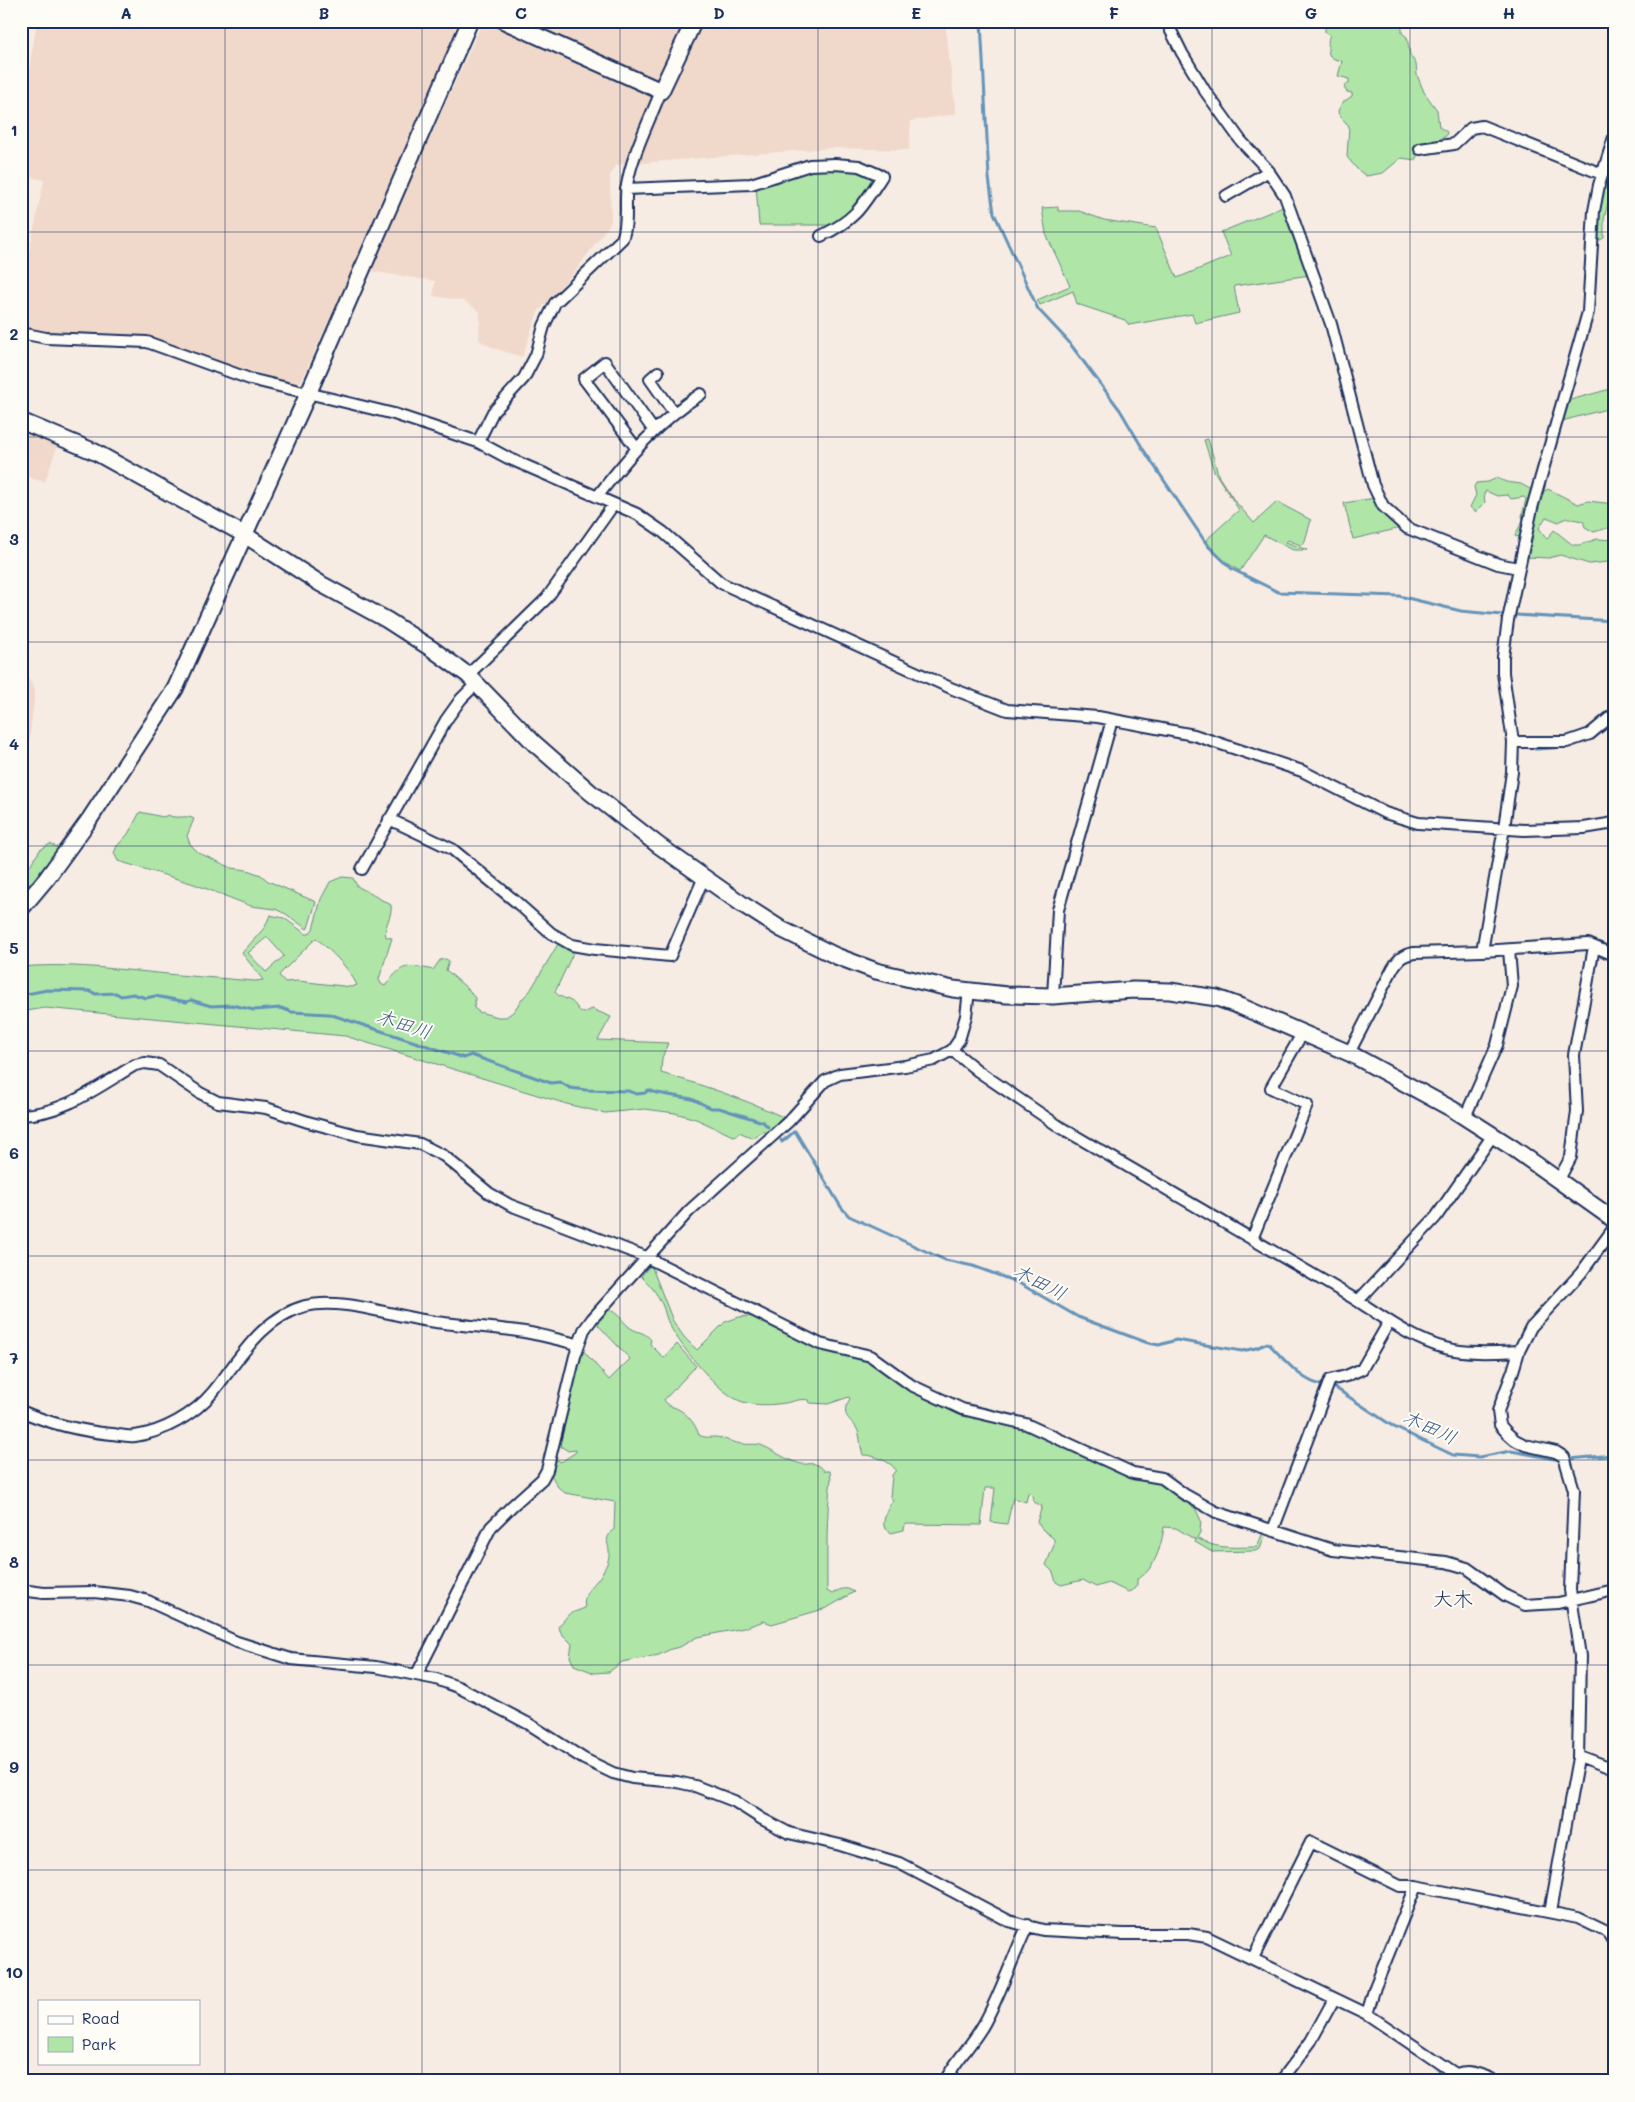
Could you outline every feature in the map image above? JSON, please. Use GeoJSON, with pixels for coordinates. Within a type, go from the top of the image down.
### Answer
{"type":"FeatureCollection","features":[{"type":"Feature","properties":{"kind":"street"},"geometry":{"type":"LineString","coordinates":[[21,909],[47,878],[89,820],[175,689],[308,394],[470,21]]}},
{"type":"Feature","properties":{"kind":"street"},"geometry":{"type":"LineString","coordinates":[[504,21],[661,91]]}},
{"type":"Feature","properties":{"kind":"street"},"geometry":{"type":"LineString","coordinates":[[478,442],[493,412],[524,378],[536,355],[544,326],[555,303],[622,239],[625,230],[626,190],[640,144],[661,91],[694,21]]}},
{"type":"Feature","properties":{"kind":"street"},"geometry":{"type":"LineString","coordinates":[[1166,21],[1182,54],[1226,120],[1269,171],[1280,188],[1293,217],[1331,324],[1374,485],[1380,501],[1402,524],[1417,533],[1498,564],[1518,568]]}},
{"type":"Feature","properties":{"kind":"street"},"geometry":{"type":"LineString","coordinates":[[1420,149],[1454,144],[1471,128],[1482,126],[1602,174]]}},
{"type":"Feature","properties":{"kind":"street"},"geometry":{"type":"LineString","coordinates":[[1482,951],[1512,772],[1513,742],[1503,673],[1503,657],[1518,568],[1539,482],[1588,312],[1592,230],[1602,174],[1614,138]]}},
{"type":"Feature","properties":{"kind":"street"},"geometry":{"type":"LineString","coordinates":[[626,190],[752,184],[810,164],[858,166],[882,176],[860,210],[838,228],[821,236]]}},
{"type":"Feature","properties":{"kind":"street"},"geometry":{"type":"LineString","coordinates":[[1226,196],[1269,171]]}},
{"type":"Feature","properties":{"kind":"street"},"geometry":{"type":"LineString","coordinates":[[21,333],[46,338],[147,342],[241,376],[394,414],[478,442],[508,458],[638,514],[663,532],[721,583],[953,689],[1016,712],[1098,717],[1194,735],[1302,771],[1397,818],[1427,824],[1504,828],[1584,828],[1614,824]]}},
{"type":"Feature","properties":{"kind":"street"},"geometry":{"type":"LineString","coordinates":[[636,449],[584,379],[605,362],[654,431]]}},
{"type":"Feature","properties":{"kind":"street"},"geometry":{"type":"LineString","coordinates":[[658,372],[650,379],[674,413]]}},
{"type":"Feature","properties":{"kind":"street"},"geometry":{"type":"LineString","coordinates":[[597,497],[636,449],[654,431],[674,413],[701,394]]}},
{"type":"Feature","properties":{"kind":"street"},"geometry":{"type":"LineString","coordinates":[[21,422],[95,452],[245,535],[322,584],[387,620],[432,649],[472,679],[534,743],[590,792],[658,845],[781,929],[836,956],[884,973],[918,982],[969,991],[1006,995],[1052,996],[1133,990],[1170,991],[1217,998],[1302,1032],[1407,1084],[1465,1117],[1614,1220]]}},
{"type":"Feature","properties":{"kind":"street"},"geometry":{"type":"LineString","coordinates":[[362,869],[446,720],[472,679],[547,598],[614,504]]}},
{"type":"Feature","properties":{"kind":"street"},"geometry":{"type":"LineString","coordinates":[[1513,742],[1567,742],[1590,734],[1614,714]]}},
{"type":"Feature","properties":{"kind":"street"},"geometry":{"type":"LineString","coordinates":[[1052,996],[1058,910],[1112,720]]}},
{"type":"Feature","properties":{"kind":"street"},"geometry":{"type":"LineString","coordinates":[[389,819],[452,849],[551,933],[572,945],[587,948],[670,956],[704,877]]}},
{"type":"Feature","properties":{"kind":"street"},"geometry":{"type":"LineString","coordinates":[[1349,1054],[1393,968],[1404,955],[1424,952],[1509,950],[1588,944],[1614,955]]}},
{"type":"Feature","properties":{"kind":"street"},"geometry":{"type":"LineString","coordinates":[[1558,1181],[1571,1158],[1577,1111],[1574,1055],[1594,947]]}},
{"type":"Feature","properties":{"kind":"street"},"geometry":{"type":"LineString","coordinates":[[1465,1117],[1497,1045],[1512,986],[1509,950]]}},
{"type":"Feature","properties":{"kind":"street"},"geometry":{"type":"LineString","coordinates":[[417,1674],[476,1554],[492,1528],[512,1506],[542,1479],[547,1470],[578,1344],[592,1319],[689,1211],[789,1121],[825,1081],[840,1074],[905,1066],[934,1060],[952,1050],[956,1045],[966,1016],[969,991]]}},
{"type":"Feature","properties":{"kind":"street"},"geometry":{"type":"LineString","coordinates":[[1252,1239],[1307,1105],[1271,1088],[1302,1032]]}},
{"type":"Feature","properties":{"kind":"street"},"geometry":{"type":"LineString","coordinates":[[952,1050],[1060,1126],[1358,1301],[1389,1322],[1434,1345],[1448,1349],[1519,1351]]}},
{"type":"Feature","properties":{"kind":"street"},"geometry":{"type":"LineString","coordinates":[[21,1115],[42,1113],[63,1106],[135,1065],[151,1063],[218,1102],[266,1108],[357,1135],[420,1144],[444,1156],[489,1193],[510,1205],[646,1257],[820,1344],[872,1356],[911,1384],[962,1410],[1026,1424],[1133,1473],[1162,1478],[1184,1494],[1216,1512],[1333,1550],[1446,1562],[1467,1568],[1506,1596],[1525,1605],[1571,1601],[1614,1590]]}},
{"type":"Feature","properties":{"kind":"street"},"geometry":{"type":"LineString","coordinates":[[1358,1301],[1436,1217],[1492,1135]]}},
{"type":"Feature","properties":{"kind":"street"},"geometry":{"type":"LineString","coordinates":[[1550,1912],[1578,1758],[1580,1656],[1570,1590],[1574,1490],[1564,1457],[1556,1452],[1525,1445],[1515,1440],[1500,1425],[1498,1411],[1519,1351],[1532,1326],[1581,1273],[1614,1228]]}},
{"type":"Feature","properties":{"kind":"street"},"geometry":{"type":"LineString","coordinates":[[21,1411],[48,1422],[99,1433],[134,1436],[160,1430],[196,1408],[212,1394],[248,1345],[264,1329],[284,1315],[304,1306],[319,1304],[348,1306],[429,1321],[530,1333],[578,1344]]}},
{"type":"Feature","properties":{"kind":"street"},"geometry":{"type":"LineString","coordinates":[[1273,1530],[1330,1380],[1362,1369],[1389,1322]]}},
{"type":"Feature","properties":{"kind":"street"},"geometry":{"type":"LineString","coordinates":[[21,1590],[94,1592],[130,1596],[148,1602],[236,1642],[291,1659],[376,1667],[417,1674],[458,1687],[529,1724],[584,1759],[613,1773],[632,1778],[677,1782],[695,1786],[734,1801],[789,1833],[840,1845],[899,1863],[1009,1921],[1043,1930],[1123,1934],[1188,1934],[1207,1937],[1367,2014],[1454,2078],[1469,2074],[1490,2081]]}},
{"type":"Feature","properties":{"kind":"street"},"geometry":{"type":"LineString","coordinates":[[1578,1758],[1582,1757],[1614,1768]]}},
{"type":"Feature","properties":{"kind":"street"},"geometry":{"type":"LineString","coordinates":[[1253,1958],[1311,1842],[1400,1886],[1416,1886],[1578,1918],[1607,1932],[1614,1942]]}},
{"type":"Feature","properties":{"kind":"street"},"geometry":{"type":"LineString","coordinates":[[1367,2014],[1416,1886]]}},
{"type":"Feature","properties":{"kind":"street"},"geometry":{"type":"LineString","coordinates":[[945,2081],[987,2019],[1014,1953],[1028,1925]]}},
{"type":"Feature","properties":{"kind":"street"},"geometry":{"type":"LineString","coordinates":[[1281,2081],[1311,2041],[1334,1999]]}},
{"type":"Feature","properties":{"kind":"shaded area"},"geometry":{"type":"Polygon","coordinates":[[[37,21],[455,21],[455,44],[301,382],[294,384],[188,352],[158,339],[39,333],[21,329],[21,291],[44,180],[21,175],[21,117],[37,21]]]}},
{"type":"Feature","properties":{"kind":"shaded area"},"geometry":{"type":"Polygon","coordinates":[[[483,21],[945,21],[956,114],[911,121],[909,150],[831,148],[616,165],[610,176],[611,222],[577,269],[538,312],[522,357],[493,348],[479,340],[480,312],[464,301],[433,296],[435,281],[369,271],[483,21]]]}},
{"type":"Feature","properties":{"kind":"shaded area"},"geometry":{"type":"Polygon","coordinates":[[[21,428],[58,444],[45,482],[23,476],[21,481],[21,428]]]}},
{"type":"Feature","properties":{"kind":"shaded area"},"geometry":{"type":"Polygon","coordinates":[[[21,666],[35,690],[21,817],[21,666]]]}},
{"type":"Feature","properties":{"kind":"green space"},"geometry":{"type":"Polygon","coordinates":[[[1325,21],[1402,21],[1402,33],[1407,37],[1410,55],[1416,64],[1417,75],[1424,92],[1437,110],[1439,127],[1447,132],[1446,136],[1419,152],[1415,160],[1401,158],[1383,173],[1366,176],[1357,169],[1347,157],[1349,126],[1339,115],[1338,111],[1342,103],[1352,96],[1352,93],[1347,92],[1344,88],[1346,84],[1349,84],[1349,79],[1338,76],[1342,61],[1334,59],[1329,54],[1328,40],[1330,35],[1325,32],[1325,21]]]}},
{"type":"Feature","properties":{"kind":"green space"},"geometry":{"type":"Polygon","coordinates":[[[1614,134],[1614,175],[1604,220],[1604,238],[1600,240],[1597,238],[1596,226],[1614,134]]]}},
{"type":"Feature","properties":{"kind":"green space"},"geometry":{"type":"Polygon","coordinates":[[[813,170],[855,170],[875,180],[857,209],[834,225],[759,225],[756,185],[813,170]]]}},
{"type":"Feature","properties":{"kind":"green space"},"geometry":{"type":"Polygon","coordinates":[[[1285,206],[1310,275],[1234,286],[1239,313],[1195,323],[1192,314],[1129,325],[1125,320],[1077,304],[1073,291],[1040,305],[1037,300],[1070,286],[1046,234],[1042,208],[1058,207],[1058,211],[1079,211],[1104,220],[1156,228],[1177,278],[1231,256],[1221,232],[1285,206]]]}},
{"type":"Feature","properties":{"kind":"green space"},"geometry":{"type":"Polygon","coordinates":[[[1614,388],[1614,407],[1562,421],[1570,400],[1614,388]]]}},
{"type":"Feature","properties":{"kind":"green space"},"geometry":{"type":"Polygon","coordinates":[[[1208,439],[1219,477],[1234,500],[1254,523],[1277,502],[1311,520],[1304,544],[1300,545],[1288,540],[1286,542],[1307,550],[1293,550],[1264,535],[1240,571],[1217,554],[1206,540],[1239,510],[1214,471],[1204,440],[1208,439]]]}},
{"type":"Feature","properties":{"kind":"green space"},"geometry":{"type":"Polygon","coordinates":[[[1497,478],[1506,482],[1521,484],[1539,494],[1548,489],[1578,504],[1588,501],[1614,504],[1614,526],[1594,532],[1585,527],[1583,521],[1566,518],[1559,522],[1546,517],[1539,528],[1547,539],[1554,530],[1573,545],[1597,539],[1614,540],[1614,564],[1608,562],[1589,564],[1560,555],[1549,558],[1527,557],[1523,553],[1523,535],[1516,537],[1515,535],[1521,524],[1526,524],[1527,518],[1523,519],[1522,516],[1526,499],[1524,497],[1511,499],[1508,495],[1497,496],[1486,491],[1484,494],[1485,503],[1477,511],[1470,507],[1476,495],[1474,487],[1476,483],[1488,482],[1497,478]]]}},
{"type":"Feature","properties":{"kind":"green space"},"geometry":{"type":"Polygon","coordinates":[[[1375,498],[1401,528],[1353,539],[1344,503],[1375,498]]]}},
{"type":"Feature","properties":{"kind":"green space"},"geometry":{"type":"Polygon","coordinates":[[[140,812],[163,817],[168,815],[194,819],[187,836],[190,844],[199,853],[232,868],[247,870],[261,875],[268,881],[316,902],[308,928],[275,909],[251,906],[194,884],[118,861],[114,853],[117,846],[128,834],[140,812]]]}},
{"type":"Feature","properties":{"kind":"green space"},"geometry":{"type":"Polygon","coordinates":[[[50,844],[59,848],[21,895],[21,879],[40,850],[50,844]]]}},
{"type":"Feature","properties":{"kind":"green space"},"geometry":{"type":"Polygon","coordinates":[[[342,877],[353,878],[357,886],[391,905],[391,913],[385,933],[386,937],[392,938],[379,979],[381,984],[385,986],[400,970],[410,966],[433,970],[440,960],[446,959],[449,961],[446,970],[469,990],[475,998],[474,1008],[479,1012],[506,1017],[513,1012],[530,991],[558,944],[574,951],[555,992],[571,1001],[584,1013],[592,1009],[611,1017],[598,1040],[668,1043],[662,1058],[661,1073],[723,1093],[783,1117],[768,1134],[763,1131],[753,1138],[739,1132],[733,1136],[696,1119],[675,1113],[645,1109],[605,1113],[570,1105],[345,1036],[45,1008],[21,1012],[21,967],[85,966],[188,976],[263,980],[242,953],[265,927],[270,915],[284,918],[306,934],[309,934],[313,929],[321,899],[330,882],[342,877]],[[267,937],[248,953],[266,972],[284,956],[267,937]],[[316,938],[279,975],[285,982],[298,981],[352,987],[357,985],[334,954],[316,938]]]}},
{"type":"Feature","properties":{"kind":"green space"},"geometry":{"type":"Polygon","coordinates":[[[651,1265],[673,1321],[684,1337],[697,1350],[725,1322],[739,1317],[754,1316],[826,1351],[855,1355],[866,1348],[916,1382],[963,1404],[1009,1414],[1041,1425],[1159,1481],[1194,1505],[1201,1521],[1200,1532],[1197,1538],[1204,1542],[1226,1547],[1257,1547],[1263,1532],[1264,1538],[1260,1549],[1255,1551],[1212,1552],[1195,1542],[1196,1539],[1176,1528],[1164,1527],[1156,1557],[1148,1570],[1137,1579],[1137,1585],[1133,1590],[1128,1592],[1109,1583],[1096,1587],[1083,1580],[1061,1585],[1056,1582],[1053,1572],[1046,1565],[1054,1545],[1054,1539],[1037,1522],[1042,1506],[1034,1502],[1031,1493],[1028,1493],[1026,1502],[1013,1498],[1007,1524],[991,1522],[995,1488],[985,1488],[981,1525],[905,1524],[904,1530],[891,1533],[884,1527],[884,1520],[893,1500],[890,1497],[892,1475],[896,1470],[881,1459],[863,1455],[858,1431],[845,1410],[850,1399],[849,1397],[828,1404],[809,1403],[808,1400],[802,1399],[780,1404],[764,1405],[743,1402],[733,1398],[702,1370],[676,1335],[658,1296],[641,1276],[651,1265]]]}},
{"type":"Feature","properties":{"kind":"green space"},"geometry":{"type":"Polygon","coordinates":[[[605,1309],[614,1312],[630,1328],[647,1336],[651,1340],[650,1344],[664,1358],[677,1344],[696,1366],[664,1400],[669,1406],[688,1416],[695,1425],[699,1435],[718,1437],[740,1444],[761,1445],[793,1461],[802,1464],[814,1464],[825,1471],[830,1471],[827,1591],[832,1594],[845,1589],[854,1592],[827,1608],[772,1624],[764,1621],[744,1628],[697,1637],[680,1647],[659,1655],[622,1662],[609,1672],[594,1673],[574,1665],[570,1657],[572,1644],[558,1627],[569,1614],[585,1608],[584,1602],[587,1592],[606,1567],[609,1555],[607,1539],[614,1529],[615,1502],[565,1493],[558,1487],[550,1473],[554,1462],[558,1460],[561,1462],[576,1452],[576,1450],[568,1451],[559,1445],[581,1348],[609,1380],[630,1359],[598,1325],[599,1317],[605,1309]]]}},
{"type":"Feature","properties":{"kind":"waterway"},"geometry":{"type":"LineString","coordinates":[[981,21],[989,178],[994,213],[1038,309],[1068,341],[1120,410],[1143,449],[1208,546],[1232,569],[1278,592],[1399,596],[1461,611],[1502,615]]}},
{"type":"Feature","properties":{"kind":"waterway"},"geometry":{"type":"LineString","coordinates":[[1516,615],[1614,621]]}},
{"type":"Feature","properties":{"kind":"waterway"},"geometry":{"type":"LineString","coordinates":[[1594,736],[1614,721]]}},
{"type":"Feature","properties":{"kind":"waterway"},"geometry":{"type":"LineString","coordinates":[[1535,749],[1568,746],[1587,740]]}},
{"type":"Feature","properties":{"kind":"waterway","name":"木田川"},"geometry":{"type":"LineString","coordinates":[[21,995],[47,990],[89,991],[96,994],[116,993],[121,996],[133,994],[146,998],[155,996],[187,1002],[191,1000],[211,1006],[232,1005],[254,1010],[281,1008],[292,1012],[329,1014],[464,1058],[471,1055],[551,1083],[560,1082],[570,1088],[628,1091],[637,1094],[645,1093],[648,1090],[692,1099],[711,1108],[719,1108],[763,1122],[768,1127]]}},
{"type":"Feature","properties":{"kind":"waterway","name":"木田川"},"geometry":{"type":"LineString","coordinates":[[781,1140],[782,1142],[795,1131],[841,1207],[849,1216],[945,1260],[973,1266],[1017,1282],[1078,1317],[1148,1343],[1159,1345],[1176,1340],[1242,1351],[1268,1343],[1301,1375],[1316,1384],[1325,1386]]}},
{"type":"Feature","properties":{"kind":"waterway","name":"木田川"},"geometry":{"type":"LineString","coordinates":[[1334,1387],[1394,1427],[1453,1455],[1479,1457],[1511,1451],[1555,1459]]}},
{"type":"Feature","properties":{"kind":"waterway","name":"木田川"},"geometry":{"type":"LineString","coordinates":[[1569,1459],[1614,1455]]}},
{"type":"Feature","properties":{"kind":"district","name":"大木"},"geometry":{"type":"Point","coordinates":[1453,1599]}}]}
